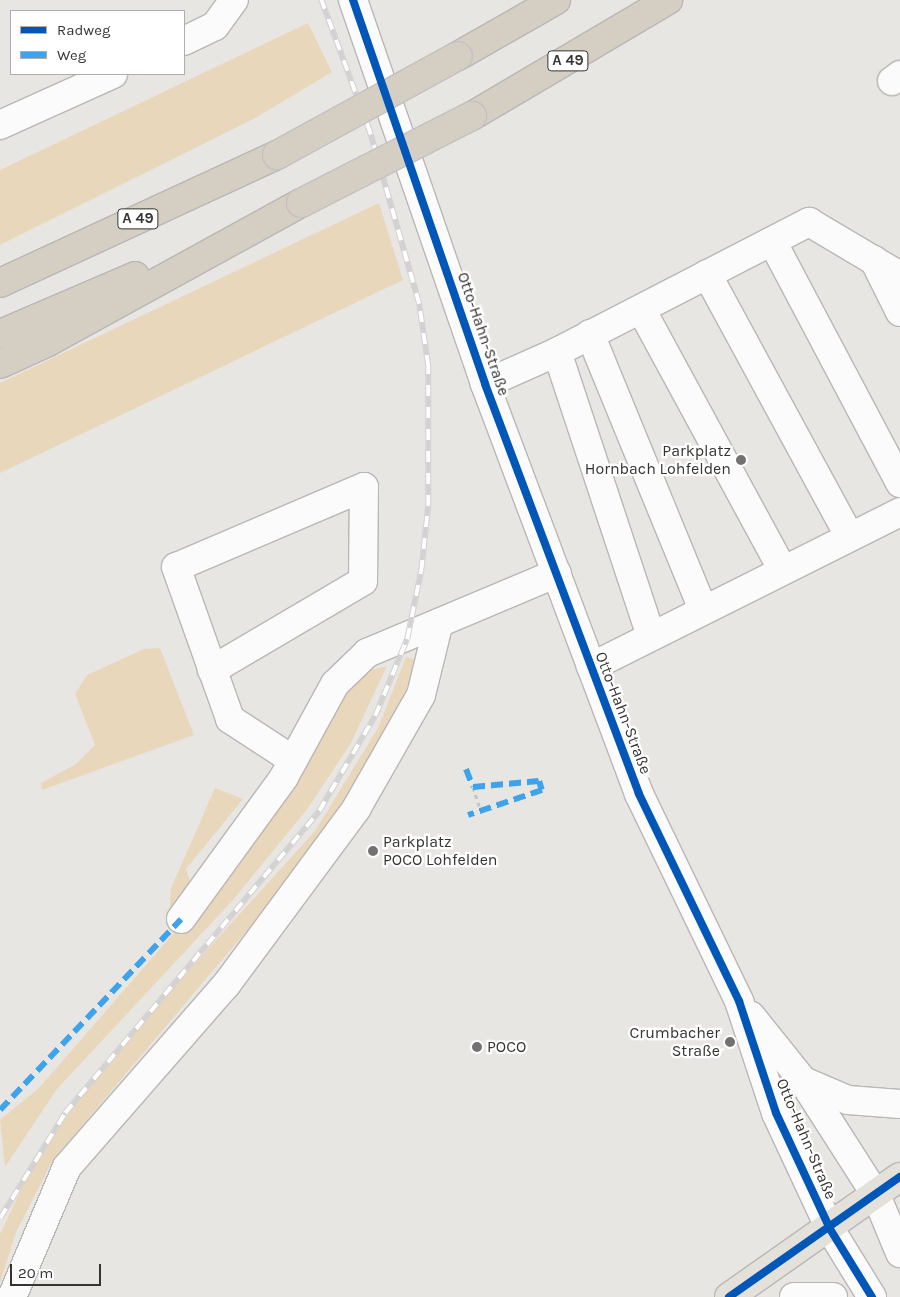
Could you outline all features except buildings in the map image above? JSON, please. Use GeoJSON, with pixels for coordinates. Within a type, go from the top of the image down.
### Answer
{"type":"FeatureCollection","features":[{"type":"Feature","properties":{"kind":"highway","name":"A 49"},"geometry":{"type":"LineString","coordinates":[[0,283],[277,155],[556,0]]}},
{"type":"Feature","properties":{"kind":"highway","name":"A 49"},"geometry":{"type":"LineString","coordinates":[[0,334],[275,216],[301,203],[472,116],[668,0]]}},
{"type":"Feature","properties":{"kind":"highway"},"geometry":{"type":"LineString","coordinates":[[0,364],[48,342],[275,216]]}},
{"type":"Feature","properties":{"kind":"main road"},"geometry":{"type":"LineString","coordinates":[[729,1297],[830,1229],[900,1177]]}},
{"type":"Feature","properties":{"kind":"street"},"geometry":{"type":"LineString","coordinates":[[185,41],[216,26],[234,0]]}},
{"type":"Feature","properties":{"kind":"street","name":"Otto-Hahn-Straße"},"geometry":{"type":"LineString","coordinates":[[353,0],[485,384],[639,794],[739,1001],[776,1113],[830,1229],[872,1297]]}},
{"type":"Feature","properties":{"kind":"street"},"geometry":{"type":"LineString","coordinates":[[0,125],[111,75]]}},
{"type":"Feature","properties":{"kind":"street"},"geometry":{"type":"LineString","coordinates":[[485,384],[557,352],[809,222],[900,276]]}},
{"type":"Feature","properties":{"kind":"street"},"geometry":{"type":"LineString","coordinates":[[772,241],[900,483]]}},
{"type":"Feature","properties":{"kind":"street"},"geometry":{"type":"LineString","coordinates":[[874,260],[900,312]]}},
{"type":"Feature","properties":{"kind":"street"},"geometry":{"type":"LineString","coordinates":[[707,274],[850,537]]}},
{"type":"Feature","properties":{"kind":"street"},"geometry":{"type":"LineString","coordinates":[[641,308],[783,570]]}},
{"type":"Feature","properties":{"kind":"street"},"geometry":{"type":"LineString","coordinates":[[590,334],[703,610]]}},
{"type":"Feature","properties":{"kind":"street"},"geometry":{"type":"LineString","coordinates":[[557,352],[651,636]]}},
{"type":"Feature","properties":{"kind":"street"},"geometry":{"type":"LineString","coordinates":[[212,670],[363,581],[364,487],[176,567],[212,670],[230,719],[293,760]]}},
{"type":"Feature","properties":{"kind":"street"},"geometry":{"type":"LineString","coordinates":[[590,667],[900,512]]}},
{"type":"Feature","properties":{"kind":"street"},"geometry":{"type":"LineString","coordinates":[[181,919],[293,760],[335,684],[367,654],[438,626],[557,573]]}},
{"type":"Feature","properties":{"kind":"street"},"geometry":{"type":"LineString","coordinates":[[12,1297],[67,1167],[226,985],[356,809],[421,695],[438,626]]}},
{"type":"Feature","properties":{"kind":"street","name":"Otto-Hahn-Straße"},"geometry":{"type":"LineString","coordinates":[[739,1001],[803,1081],[876,1195],[900,1253]]}},
{"type":"Feature","properties":{"kind":"street","name":"Otto-Hahn-Straße"},"geometry":{"type":"LineString","coordinates":[[803,1081],[848,1100],[900,1104]]}},
{"type":"Feature","properties":{"kind":"street"},"geometry":{"type":"LineString","coordinates":[[794,1297],[834,1297]]}},
{"type":"Feature","properties":{"kind":"path"},"geometry":{"type":"LineString","coordinates":[[473,787],[481,810]]}},
{"type":"Feature","properties":{"kind":"shaded area"},"geometry":{"type":"Polygon","coordinates":[[[308,23],[332,72],[257,117],[0,245],[0,170],[308,23]]]}},
{"type":"Feature","properties":{"kind":"shaded area"},"geometry":{"type":"Polygon","coordinates":[[[379,203],[403,280],[0,473],[0,383],[379,203]]]}},
{"type":"Feature","properties":{"kind":"shaded area"},"geometry":{"type":"Polygon","coordinates":[[[160,648],[194,735],[42,790],[41,783],[76,764],[95,745],[75,694],[87,675],[144,649],[160,648]]]}},
{"type":"Feature","properties":{"kind":"shaded area"},"geometry":{"type":"Polygon","coordinates":[[[406,657],[418,661],[377,757],[303,864],[53,1160],[16,1232],[0,1283],[0,1234],[27,1177],[77,1101],[136,1028],[315,831],[378,728],[406,657]]]}},
{"type":"Feature","properties":{"kind":"shaded area"},"geometry":{"type":"Polygon","coordinates":[[[387,666],[351,743],[308,808],[233,900],[57,1089],[5,1167],[0,1120],[39,1088],[265,828],[356,674],[387,666]]]}},
{"type":"Feature","properties":{"kind":"shaded area"},"geometry":{"type":"Polygon","coordinates":[[[215,788],[243,799],[186,869],[191,885],[169,920],[171,888],[215,788]]]}},
{"type":"Feature","properties":{"kind":"railway"},"geometry":{"type":"LineString","coordinates":[[0,1218],[65,1113],[319,811],[375,716],[407,639],[421,571],[428,506],[428,366],[419,304],[370,133],[321,0]]}},
{"type":"Feature","properties":{"kind":"marked path"},"geometry":{"type":"LineString","coordinates":[[466,769],[473,787],[539,781],[542,790],[468,815]]}},
{"type":"Feature","properties":{"kind":"marked path"},"geometry":{"type":"LineString","coordinates":[[0,1110],[181,919]]}},
{"type":"Feature","properties":{"kind":"cycle path"},"geometry":{"type":"LineString","coordinates":[[353,0],[485,384],[639,794],[739,1001],[776,1113],[830,1229],[872,1297]]}},
{"type":"Feature","properties":{"kind":"cycle path"},"geometry":{"type":"LineString","coordinates":[[729,1297],[900,1177]]}},
{"type":"Feature","properties":{"kind":"place","name":"Parkplatz Hornbach Lohfelden"},"geometry":{"type":"Point","coordinates":[741,460]}},
{"type":"Feature","properties":{"kind":"place","name":"Parkplatz POCO Lohfelden"},"geometry":{"type":"Point","coordinates":[373,851]}},
{"type":"Feature","properties":{"kind":"place","name":"Crumbacher Straße"},"geometry":{"type":"Point","coordinates":[730,1042]}},
{"type":"Feature","properties":{"kind":"place","name":"POCO"},"geometry":{"type":"Point","coordinates":[477,1047]}}]}
